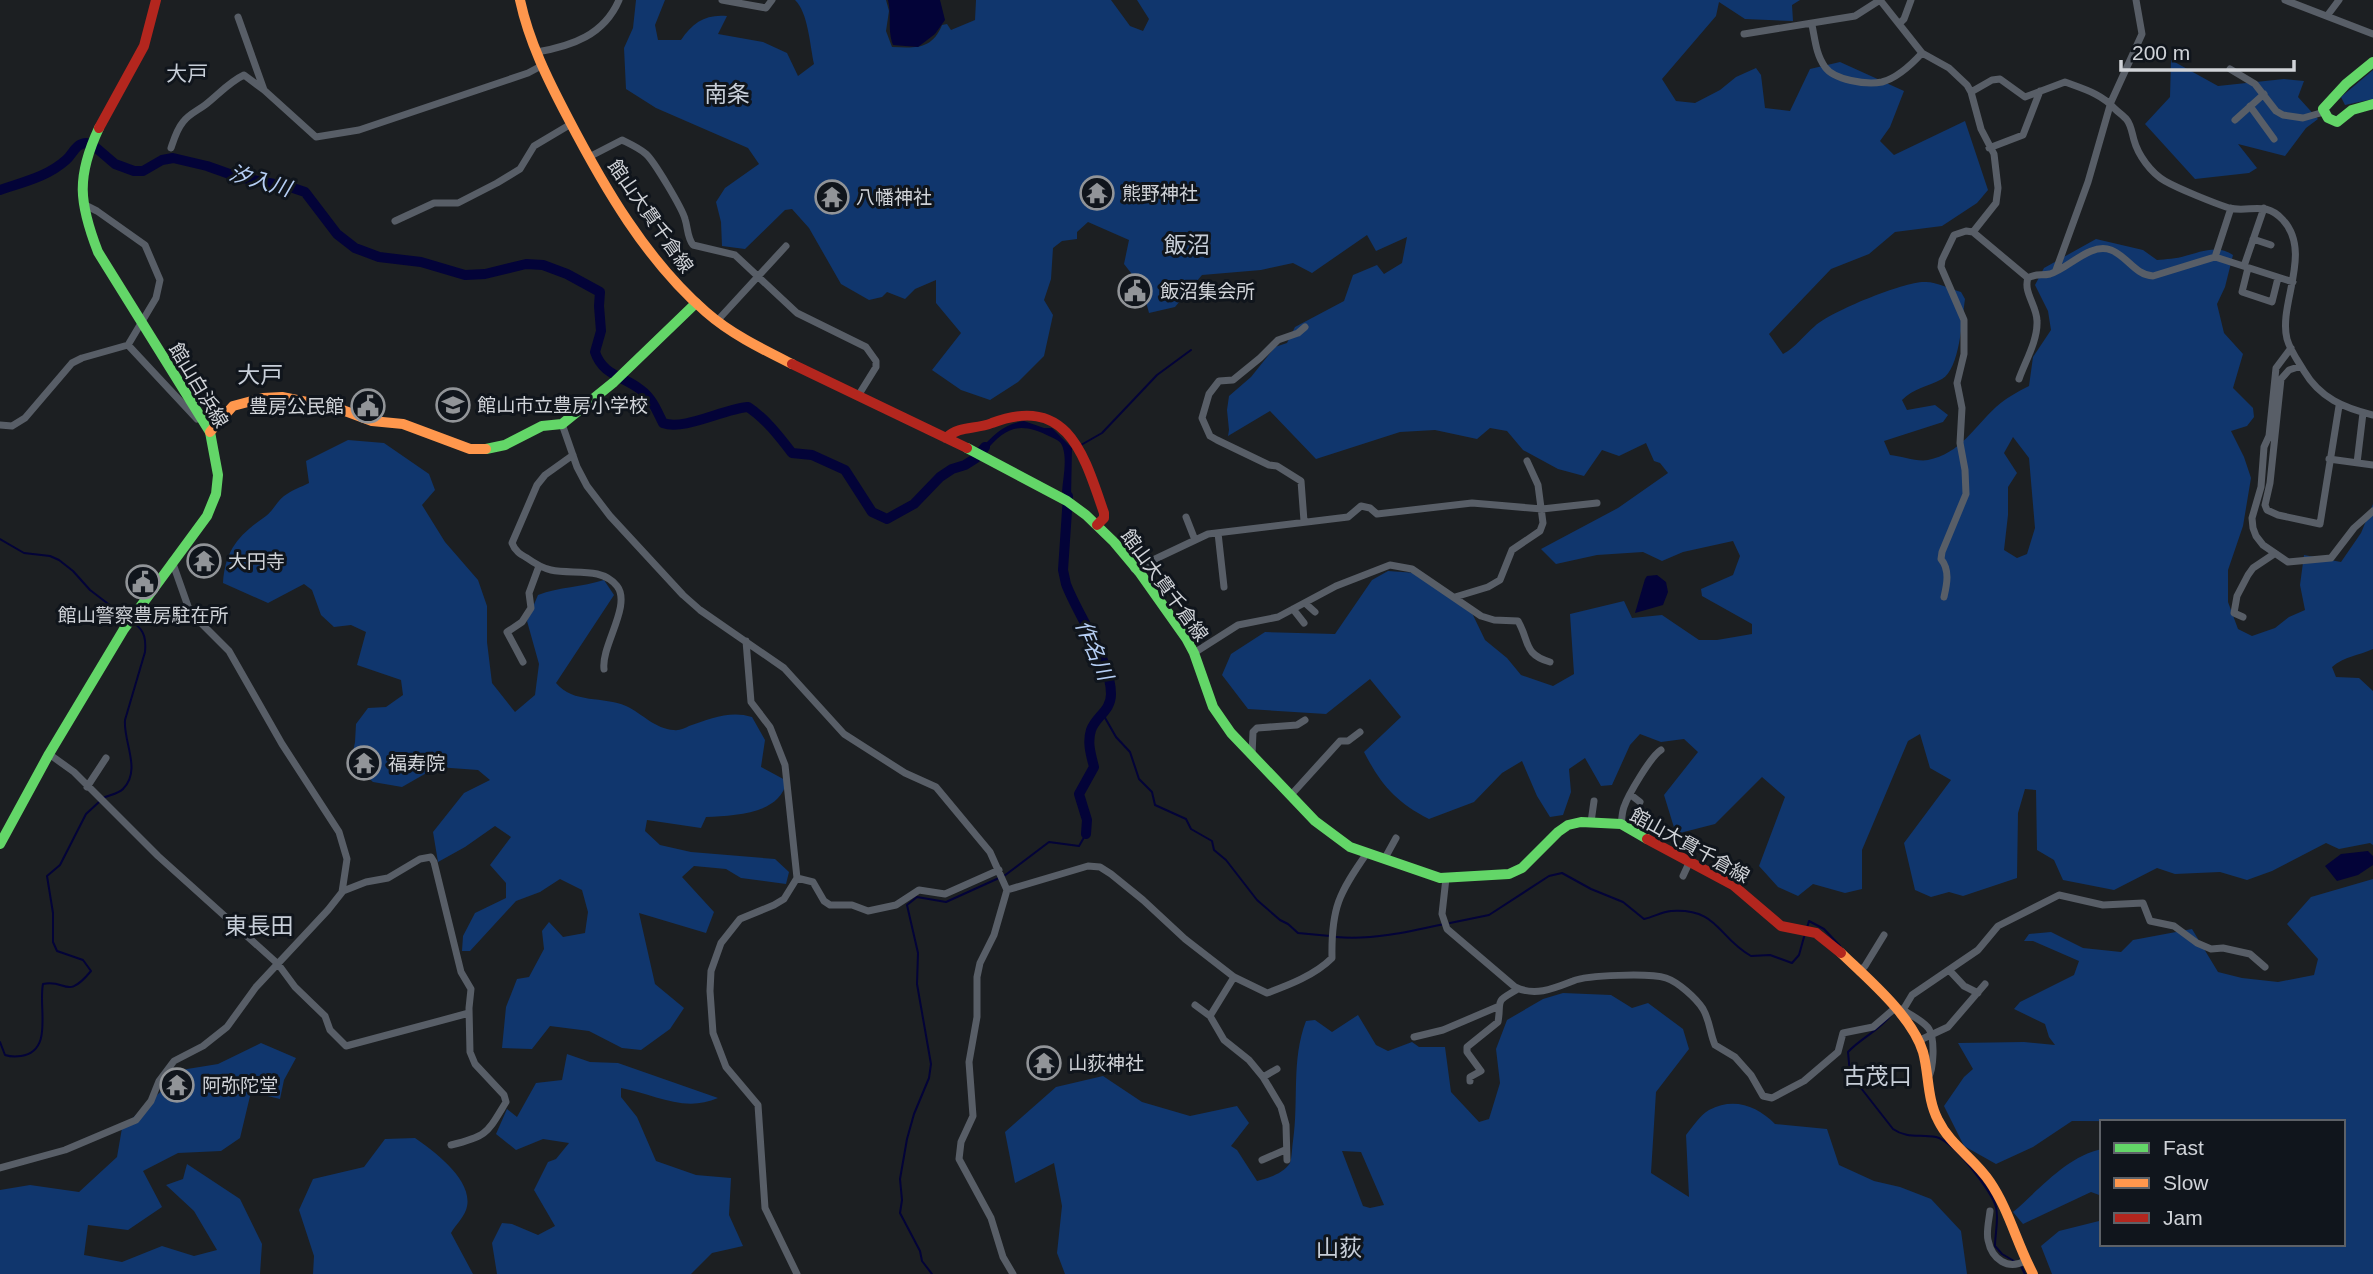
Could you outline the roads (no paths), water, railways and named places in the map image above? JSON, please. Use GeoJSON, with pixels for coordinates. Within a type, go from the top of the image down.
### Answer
{"type":"FeatureCollection","features":[{"type":"Feature","properties":{"kind":"main road","name":"館山白浜線"},"geometry":{"type":"LineString","coordinates":[[0,844],[124,629],[207,516],[219,484],[218,461],[209,432],[98,252],[88,231],[82,204],[85,164],[94,135],[141,52],[156,0]]}},
{"type":"Feature","properties":{"kind":"main road","name":"館山大貫千倉線"},"geometry":{"type":"LineString","coordinates":[[520,0],[525,24],[537,52],[589,157],[657,260],[696,303],[717,321],[754,344],[972,450],[1058,496],[1097,525],[1175,622],[1194,653],[1213,707],[1227,728],[1333,836],[1350,847],[1432,876],[1446,878],[1514,873],[1563,828],[1574,823],[1621,824],[1733,885],[1781,926],[1816,933],[1828,940],[1862,969],[1899,1011],[1919,1041],[1937,1119],[1954,1144],[1977,1165],[1991,1183],[2021,1263],[2033,1274]]}},
{"type":"Feature","properties":{"kind":"main road"},"geometry":{"type":"LineString","coordinates":[[2373,62],[2323,109],[2331,121],[2337,122],[2353,110],[2373,104]]}},
{"type":"Feature","properties":{"kind":"main road"},"geometry":{"type":"LineString","coordinates":[[209,432],[233,406],[282,397],[337,408],[372,421],[403,425],[477,451],[505,445],[542,426],[562,424],[614,382],[696,303]]}},
{"type":"Feature","properties":{"kind":"main road","name":"館山大貫千倉線"},"geometry":{"type":"LineString","coordinates":[[946,438],[957,429],[976,428],[1023,414],[1051,421],[1079,446],[1104,513],[1104,518],[1097,525]]}},
{"type":"Feature","properties":{"kind":"street"},"geometry":{"type":"LineString","coordinates":[[537,52],[568,47],[606,23],[619,0]]}},
{"type":"Feature","properties":{"kind":"street"},"geometry":{"type":"LineString","coordinates":[[722,0],[766,8],[772,0]]}},
{"type":"Feature","properties":{"kind":"street"},"geometry":{"type":"LineString","coordinates":[[1744,34],[1855,16],[1880,0],[1922,53],[1950,68],[1971,92],[1981,129],[1994,154],[1998,198],[1973,232]]}},
{"type":"Feature","properties":{"kind":"street"},"geometry":{"type":"LineString","coordinates":[[1899,24],[1904,19],[1911,0]]}},
{"type":"Feature","properties":{"kind":"street"},"geometry":{"type":"LineString","coordinates":[[2056,270],[2088,182],[2111,102],[2142,34],[2136,0]]}},
{"type":"Feature","properties":{"kind":"street"},"geometry":{"type":"LineString","coordinates":[[2285,0],[2373,34]]}},
{"type":"Feature","properties":{"kind":"street"},"geometry":{"type":"LineString","coordinates":[[2328,16],[2339,0]]}},
{"type":"Feature","properties":{"kind":"street"},"geometry":{"type":"LineString","coordinates":[[237,17],[264,90]]}},
{"type":"Feature","properties":{"kind":"street"},"geometry":{"type":"LineString","coordinates":[[1812,25],[1818,55],[1826,70],[1846,80],[1881,82],[1914,62],[1922,53]]}},
{"type":"Feature","properties":{"kind":"street"},"geometry":{"type":"LineString","coordinates":[[171,148],[181,125],[192,112],[207,104],[212,97],[244,75],[316,137],[359,130],[543,65]]}},
{"type":"Feature","properties":{"kind":"street"},"geometry":{"type":"LineString","coordinates":[[2230,69],[2255,84],[2276,111],[2283,115],[2303,118],[2324,112]]}},
{"type":"Feature","properties":{"kind":"street"},"geometry":{"type":"LineString","coordinates":[[1971,92],[1992,80],[2000,79],[2021,97],[2065,82],[2111,102],[2127,119],[2139,152],[2155,173],[2165,181],[2231,208],[2264,208],[2283,220],[2289,230],[2296,268],[2286,338],[2312,384],[2339,406],[2373,415]]}},
{"type":"Feature","properties":{"kind":"street"},"geometry":{"type":"LineString","coordinates":[[1989,148],[2023,135],[2040,91]]}},
{"type":"Feature","properties":{"kind":"street"},"geometry":{"type":"LineString","coordinates":[[2235,120],[2264,94]]}},
{"type":"Feature","properties":{"kind":"street"},"geometry":{"type":"LineString","coordinates":[[2250,106],[2274,139]]}},
{"type":"Feature","properties":{"kind":"street"},"geometry":{"type":"LineString","coordinates":[[395,221],[434,203],[458,203],[497,183],[520,169],[534,146],[571,124]]}},
{"type":"Feature","properties":{"kind":"street"},"geometry":{"type":"LineString","coordinates":[[589,157],[622,140],[645,153],[655,164],[676,200],[693,245],[735,255],[797,313],[866,347],[873,354],[876,367],[858,396]]}},
{"type":"Feature","properties":{"kind":"street"},"geometry":{"type":"LineString","coordinates":[[0,425],[12,426],[25,418],[72,363],[128,345],[156,298],[160,279],[145,245],[97,211],[82,204]]}},
{"type":"Feature","properties":{"kind":"street"},"geometry":{"type":"LineString","coordinates":[[2215,257],[2231,208]]}},
{"type":"Feature","properties":{"kind":"street"},"geometry":{"type":"LineString","coordinates":[[2264,208],[2253,239],[2242,292],[2272,302],[2278,278]]}},
{"type":"Feature","properties":{"kind":"street"},"geometry":{"type":"LineString","coordinates":[[1944,597],[1948,582],[1941,559],[1942,552],[1966,494],[1960,443],[1962,408],[1957,383],[1964,354],[1964,320],[1941,267],[1942,260],[1954,234],[1973,232],[2028,278]]}},
{"type":"Feature","properties":{"kind":"street"},"geometry":{"type":"LineString","coordinates":[[2253,239],[2271,245]]}},
{"type":"Feature","properties":{"kind":"street"},"geometry":{"type":"LineString","coordinates":[[717,321],[786,247]]}},
{"type":"Feature","properties":{"kind":"street"},"geometry":{"type":"LineString","coordinates":[[2028,278],[2038,274],[2050,274],[2095,250],[2106,249],[2114,251],[2144,275],[2153,276],[2215,257],[2293,282]]}},
{"type":"Feature","properties":{"kind":"street"},"geometry":{"type":"LineString","coordinates":[[2019,379],[2036,331],[2037,320],[2026,285],[2028,278]]}},
{"type":"Feature","properties":{"kind":"street"},"geometry":{"type":"LineString","coordinates":[[1304,522],[1301,481],[1277,466],[1269,465],[1210,436],[1202,418],[1209,394],[1219,381],[1233,380],[1278,340],[1298,333],[1305,327]]}},
{"type":"Feature","properties":{"kind":"street"},"geometry":{"type":"LineString","coordinates":[[128,345],[209,432]]}},
{"type":"Feature","properties":{"kind":"street"},"geometry":{"type":"LineString","coordinates":[[2291,348],[2276,368],[2269,436],[2264,447],[2261,488],[2252,518],[2256,536],[2274,554],[2288,562],[2330,558],[2354,527],[2373,511]]}},
{"type":"Feature","properties":{"kind":"street"},"geometry":{"type":"LineString","coordinates":[[2301,366],[2289,370],[2281,379],[2270,483],[2265,505],[2267,510],[2320,524],[2339,406]]}},
{"type":"Feature","properties":{"kind":"street"},"geometry":{"type":"LineString","coordinates":[[2357,463],[2363,413]]}},
{"type":"Feature","properties":{"kind":"street"},"geometry":{"type":"LineString","coordinates":[[562,424],[572,455],[587,486],[629,538],[691,602],[784,668],[844,734],[896,768],[941,792],[990,852],[1006,887],[994,935],[979,963],[976,1017],[969,1062],[973,1116],[961,1142],[959,1159],[991,1218],[1003,1257],[1013,1274]]}},
{"type":"Feature","properties":{"kind":"street"},"geometry":{"type":"LineString","coordinates":[[572,455],[545,475],[524,511],[512,543],[518,553],[539,566],[553,571],[600,575],[619,589],[621,596],[618,618],[604,657],[604,669]]}},
{"type":"Feature","properties":{"kind":"street"},"geometry":{"type":"LineString","coordinates":[[2329,459],[2373,465]]}},
{"type":"Feature","properties":{"kind":"street"},"geometry":{"type":"LineString","coordinates":[[1455,597],[1488,587],[1500,580],[1512,550],[1540,531],[1543,523],[1538,485],[1527,461]]}},
{"type":"Feature","properties":{"kind":"street"},"geometry":{"type":"LineString","coordinates":[[1134,569],[1208,534],[1348,517],[1361,506],[1370,508],[1377,514],[1472,503],[1542,509],[1597,503]]}},
{"type":"Feature","properties":{"kind":"street"},"geometry":{"type":"LineString","coordinates":[[1186,517],[1195,540]]}},
{"type":"Feature","properties":{"kind":"street"},"geometry":{"type":"LineString","coordinates":[[1218,533],[1224,587]]}},
{"type":"Feature","properties":{"kind":"street"},"geometry":{"type":"LineString","coordinates":[[2243,617],[2234,613],[2240,588],[2253,568],[2274,554]]}},
{"type":"Feature","properties":{"kind":"street"},"geometry":{"type":"LineString","coordinates":[[172,561],[190,612],[229,651],[282,744],[342,838],[347,859],[342,893]]}},
{"type":"Feature","properties":{"kind":"street"},"geometry":{"type":"LineString","coordinates":[[1194,653],[1238,625],[1278,617],[1336,586],[1390,565],[1412,569],[1485,618],[1518,621],[1529,650],[1535,656],[1550,662]]}},
{"type":"Feature","properties":{"kind":"street"},"geometry":{"type":"LineString","coordinates":[[523,662],[507,632],[522,622],[531,608],[529,593],[539,566]]}},
{"type":"Feature","properties":{"kind":"street"},"geometry":{"type":"LineString","coordinates":[[1305,603],[1315,612]]}},
{"type":"Feature","properties":{"kind":"street"},"geometry":{"type":"LineString","coordinates":[[1293,609],[1304,624]]}},
{"type":"Feature","properties":{"kind":"street"},"geometry":{"type":"LineString","coordinates":[[746,641],[751,702],[770,727],[785,765],[796,878],[788,894],[779,903],[745,916],[728,932],[715,957],[710,991],[713,1034],[721,1059],[758,1105],[765,1208],[797,1274]]}},
{"type":"Feature","properties":{"kind":"street"},"geometry":{"type":"LineString","coordinates":[[1252,756],[1253,732],[1257,728],[1297,725],[1305,720]]}},
{"type":"Feature","properties":{"kind":"street"},"geometry":{"type":"LineString","coordinates":[[1291,795],[1340,741],[1348,741],[1360,732]]}},
{"type":"Feature","properties":{"kind":"street"},"geometry":{"type":"LineString","coordinates":[[1621,824],[1624,805],[1647,764],[1661,750]]}},
{"type":"Feature","properties":{"kind":"street"},"geometry":{"type":"LineString","coordinates":[[50,754],[74,772],[97,798],[278,964],[295,987],[325,1016],[330,1030],[346,1046],[469,1013]]}},
{"type":"Feature","properties":{"kind":"street"},"geometry":{"type":"LineString","coordinates":[[87,787],[106,758]]}},
{"type":"Feature","properties":{"kind":"street"},"geometry":{"type":"LineString","coordinates":[[1631,795],[1640,802]]}},
{"type":"Feature","properties":{"kind":"street"},"geometry":{"type":"LineString","coordinates":[[1591,822],[1594,801]]}},
{"type":"Feature","properties":{"kind":"street"},"geometry":{"type":"LineString","coordinates":[[1385,859],[1396,838]]}},
{"type":"Feature","properties":{"kind":"street"},"geometry":{"type":"LineString","coordinates":[[1006,887],[1088,866],[1100,867],[1139,896],[1185,939],[1234,977],[1267,992],[1286,986],[1324,967],[1332,958],[1339,896],[1367,853]]}},
{"type":"Feature","properties":{"kind":"street"},"geometry":{"type":"LineString","coordinates":[[0,1168],[81,1144],[136,1120],[151,1101],[159,1080],[174,1061],[203,1046],[227,1027],[256,987],[343,891],[366,882],[388,878],[421,859],[430,857],[434,862],[461,972],[471,989],[470,1052],[475,1064],[506,1102],[491,1129],[477,1138],[451,1145]]}},
{"type":"Feature","properties":{"kind":"street"},"geometry":{"type":"LineString","coordinates":[[1682,876],[1689,863]]}},
{"type":"Feature","properties":{"kind":"street"},"geometry":{"type":"LineString","coordinates":[[796,878],[813,882],[824,901],[830,905],[852,905],[868,911],[896,905],[919,890],[945,894],[1000,872]]}},
{"type":"Feature","properties":{"kind":"street"},"geometry":{"type":"LineString","coordinates":[[1446,878],[1443,920],[1447,929],[1518,989]]}},
{"type":"Feature","properties":{"kind":"street"},"geometry":{"type":"LineString","coordinates":[[1414,1037],[1443,1030],[1497,1007],[1502,998],[1518,989],[1546,991],[1587,977],[1668,978],[1703,1010],[1718,1049],[1735,1057],[1751,1075],[1763,1096],[1772,1098],[1804,1081],[1831,1060],[1838,1052],[1843,1033],[1873,1027],[1899,1011],[1912,995],[1978,950],[1989,935],[2006,920],[2059,895],[2103,905],[2143,903],[2150,921],[2174,926],[2197,943],[2211,949],[2223,948],[2249,954],[2264,967]]}},
{"type":"Feature","properties":{"kind":"street"},"geometry":{"type":"LineString","coordinates":[[1862,969],[1884,935]]}},
{"type":"Feature","properties":{"kind":"street"},"geometry":{"type":"LineString","coordinates":[[1950,971],[1964,986],[1978,993]]}},
{"type":"Feature","properties":{"kind":"street"},"geometry":{"type":"LineString","coordinates":[[1210,1016],[1234,977]]}},
{"type":"Feature","properties":{"kind":"street"},"geometry":{"type":"LineString","coordinates":[[1919,1041],[1948,1027],[1985,984]]}},
{"type":"Feature","properties":{"kind":"street"},"geometry":{"type":"LineString","coordinates":[[1195,1005],[1210,1016],[1224,1040],[1249,1060],[1281,1107],[1286,1125],[1287,1160]]}},
{"type":"Feature","properties":{"kind":"street"},"geometry":{"type":"LineString","coordinates":[[1470,1081],[1470,1077],[1481,1070],[1467,1052],[1467,1047],[1498,1022],[1497,1007]]}},
{"type":"Feature","properties":{"kind":"street"},"geometry":{"type":"LineString","coordinates":[[1899,1011],[1929,1028],[1933,1060],[1932,1072],[1928,1078]]}},
{"type":"Feature","properties":{"kind":"street"},"geometry":{"type":"LineString","coordinates":[[1263,1077],[1277,1069]]}},
{"type":"Feature","properties":{"kind":"street"},"geometry":{"type":"LineString","coordinates":[[1262,1160],[1285,1150]]}},
{"type":"Feature","properties":{"kind":"street"},"geometry":{"type":"LineString","coordinates":[[1990,1211],[1987,1240],[1995,1256],[2005,1264],[2021,1263]]}},
{"type":"Feature","properties":{"kind":"waterway","name":"汐入川"},"geometry":{"type":"LineString","coordinates":[[0,190],[51,171],[77,147],[86,143],[94,146],[115,164],[134,171],[143,171],[162,160],[173,158],[238,177],[305,192],[337,234],[355,248],[379,257],[421,262],[465,275],[485,274],[526,264],[543,265],[567,274],[600,292],[601,331],[595,352],[609,371],[645,393],[663,423],[672,425],[693,422],[748,407],[766,422],[792,453],[812,455],[845,470],[872,512],[887,519],[914,504],[940,477],[976,458],[985,447]]}},
{"type":"Feature","properties":{"kind":"waterway"},"geometry":{"type":"LineString","coordinates":[[1081,445],[1102,433],[1157,375],[1191,350]]}},
{"type":"Feature","properties":{"kind":"waterway","name":"作名川"},"geometry":{"type":"LineString","coordinates":[[1068,496],[1063,570],[1066,584],[1106,667],[1111,694],[1109,705],[1091,730],[1089,744],[1094,767],[1079,794],[1087,820],[1086,834]]}},
{"type":"Feature","properties":{"kind":"waterway"},"geometry":{"type":"LineString","coordinates":[[0,539],[24,553],[50,556],[59,560],[90,590],[128,619]]}},
{"type":"Feature","properties":{"kind":"waterway"},"geometry":{"type":"LineString","coordinates":[[103,798],[123,789],[131,773],[125,720],[145,652],[143,633],[135,624]]}},
{"type":"Feature","properties":{"kind":"waterway"},"geometry":{"type":"LineString","coordinates":[[1104,716],[1116,737],[1130,752],[1139,779],[1152,792],[1155,805],[1186,819],[1191,829],[1212,841],[1214,850],[1226,860],[1257,900],[1280,920],[1298,933],[1330,936]]}},
{"type":"Feature","properties":{"kind":"waterway"},"geometry":{"type":"LineString","coordinates":[[0,1042],[5,1055],[16,1057],[31,1052],[38,1046],[43,1027],[43,984],[71,987],[91,971],[83,960],[57,951],[53,942],[53,913],[47,876],[60,865],[86,814],[99,802]]}},
{"type":"Feature","properties":{"kind":"waterway","name":"作名川"},"geometry":{"type":"LineString","coordinates":[[1004,876],[1049,842],[1079,846],[1086,834]]}},
{"type":"Feature","properties":{"kind":"waterway"},"geometry":{"type":"LineString","coordinates":[[1450,923],[1489,915],[1549,876],[1562,873],[1623,902],[1644,919],[1671,911],[1699,914],[1716,925],[1751,956],[1770,955],[1792,963],[1799,955],[1804,937]]}},
{"type":"Feature","properties":{"kind":"waterway","name":"作名川"},"geometry":{"type":"LineString","coordinates":[[932,1274],[922,1261],[920,1251],[900,1213],[900,1179],[907,1139],[929,1078],[931,1064],[917,984],[918,953],[907,905],[917,897],[946,902],[999,878]]}},
{"type":"Feature","properties":{"kind":"waterway"},"geometry":{"type":"LineString","coordinates":[[1807,928],[1809,921],[1824,929],[1840,946]]}},
{"type":"Feature","properties":{"kind":"waterway"},"geometry":{"type":"LineString","coordinates":[[1336,937],[1377,936],[1444,924]]}},
{"type":"Feature","properties":{"kind":"waterway"},"geometry":{"type":"LineString","coordinates":[[1891,1015],[1848,1052],[1850,1074],[1893,1129],[1909,1135],[1936,1137],[1961,1156],[1987,1190],[1996,1207],[1995,1246],[2014,1261]]}},
{"type":"Feature","properties":{"kind":"waterway"},"geometry":{"type":"LineString","coordinates":[[2021,1266],[2025,1274]]}},
{"type":"Feature","properties":{"kind":"place","name":"熊野神社"},"geometry":{"type":"Point","coordinates":[1097,193]}},
{"type":"Feature","properties":{"kind":"place","name":"八幡神社"},"geometry":{"type":"Point","coordinates":[832,197]}},
{"type":"Feature","properties":{"kind":"place","name":"飯沼集会所"},"geometry":{"type":"Point","coordinates":[1135,291]}},
{"type":"Feature","properties":{"kind":"place","name":"館山市立豊房小学校"},"geometry":{"type":"Point","coordinates":[453,405]}},
{"type":"Feature","properties":{"kind":"place","name":"豊房公民館"},"geometry":{"type":"Point","coordinates":[368,406]}},
{"type":"Feature","properties":{"kind":"place","name":"大円寺"},"geometry":{"type":"Point","coordinates":[204,561]}},
{"type":"Feature","properties":{"kind":"place","name":"館山警察豊房駐在所"},"geometry":{"type":"Point","coordinates":[143,582]}},
{"type":"Feature","properties":{"kind":"place","name":"福寿院"},"geometry":{"type":"Point","coordinates":[364,763]}},
{"type":"Feature","properties":{"kind":"place","name":"山荻神社"},"geometry":{"type":"Point","coordinates":[1044,1063]}},
{"type":"Feature","properties":{"kind":"place","name":"阿弥陀堂"},"geometry":{"type":"Point","coordinates":[177,1085]}},
{"type":"Feature","properties":{"kind":"district","name":"大戸"},"geometry":{"type":"Point","coordinates":[187,74]}},
{"type":"Feature","properties":{"kind":"district","name":"南条"},"geometry":{"type":"Point","coordinates":[727,94]}},
{"type":"Feature","properties":{"kind":"district","name":"飯沼"},"geometry":{"type":"Point","coordinates":[1187,245]}},
{"type":"Feature","properties":{"kind":"district","name":"大戸"},"geometry":{"type":"Point","coordinates":[260,375]}},
{"type":"Feature","properties":{"kind":"district","name":"東長田"},"geometry":{"type":"Point","coordinates":[259,926]}},
{"type":"Feature","properties":{"kind":"district","name":"古茂口"},"geometry":{"type":"Point","coordinates":[1877,1076]}},
{"type":"Feature","properties":{"kind":"district","name":"山荻"},"geometry":{"type":"Point","coordinates":[1339,1248]}}]}
